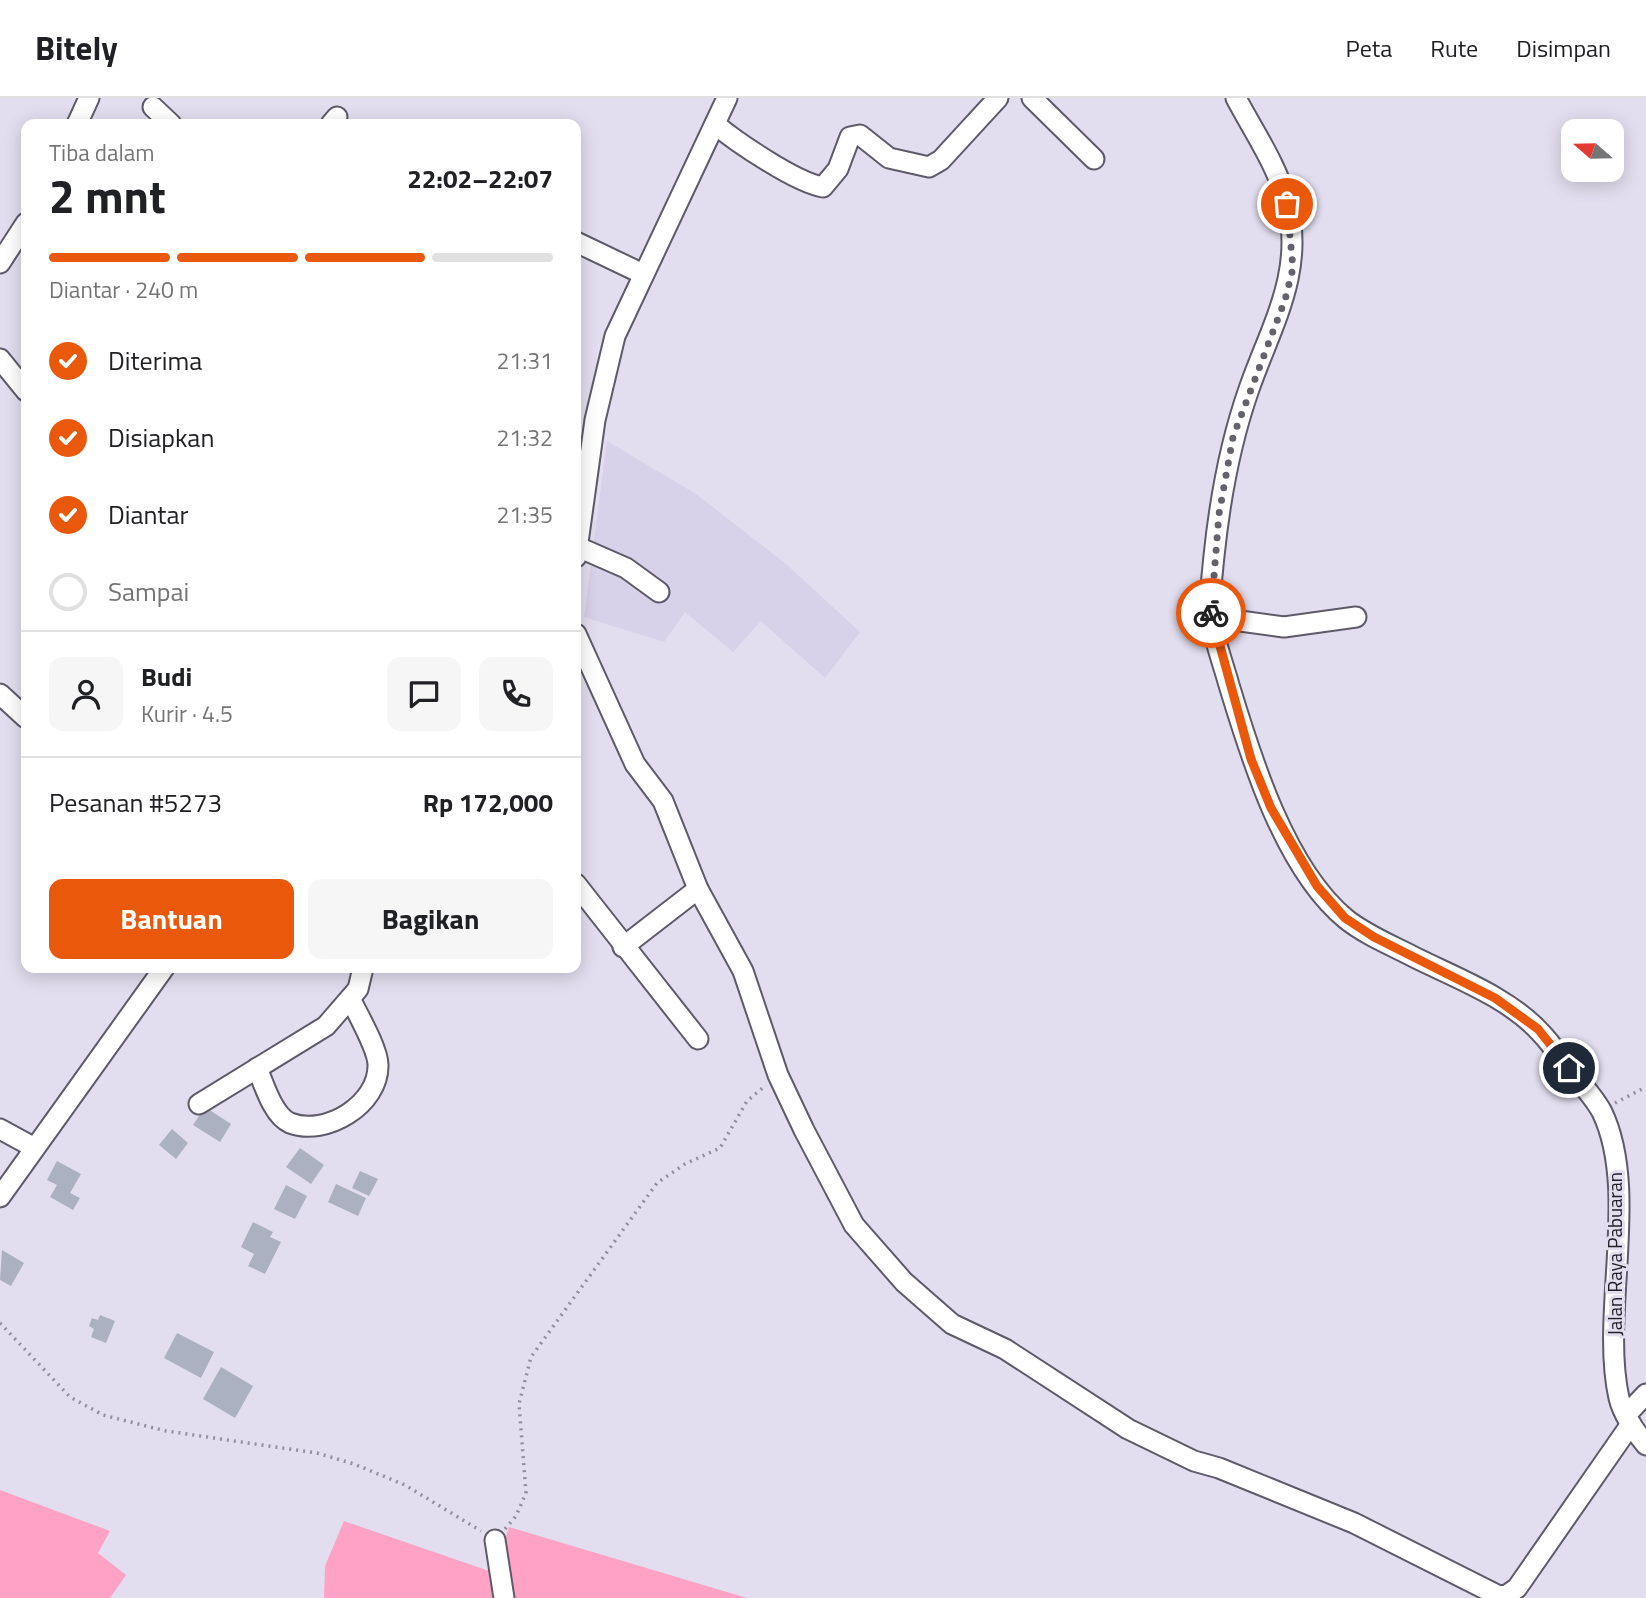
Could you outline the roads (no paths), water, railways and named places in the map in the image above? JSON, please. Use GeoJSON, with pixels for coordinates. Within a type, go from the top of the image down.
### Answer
{"type":"FeatureCollection","features":[{"type":"Feature","properties":{"kind":"street"},"geometry":{"type":"LineString","coordinates":[[79,119],[89,98]]}},
{"type":"Feature","properties":{"kind":"street"},"geometry":{"type":"LineString","coordinates":[[581,525],[603,377],[615,336],[727,98]]}},
{"type":"Feature","properties":{"kind":"street"},"geometry":{"type":"LineString","coordinates":[[715,124],[739,143],[797,177],[823,187],[838,169],[850,137],[860,135],[889,158],[929,167],[941,160],[998,98]]}},
{"type":"Feature","properties":{"kind":"street"},"geometry":{"type":"LineString","coordinates":[[1032,98],[1094,159]]}},
{"type":"Feature","properties":{"kind":"street","name":"Jalan Raya Pabuaran"},"geometry":{"type":"LineString","coordinates":[[1236,98],[1275,167],[1287,204],[1293,268],[1285,300],[1233,437],[1219,514],[1211,617],[1251,759],[1271,808],[1317,886],[1345,918],[1495,998],[1538,1029],[1601,1111],[1612,1144],[1618,1185],[1616,1354],[1619,1397],[1637,1426]]}},
{"type":"Feature","properties":{"kind":"street"},"geometry":{"type":"LineString","coordinates":[[153,107],[166,119]]}},
{"type":"Feature","properties":{"kind":"street"},"geometry":{"type":"LineString","coordinates":[[0,263],[21,231]]}},
{"type":"Feature","properties":{"kind":"street"},"geometry":{"type":"LineString","coordinates":[[581,244],[643,274]]}},
{"type":"Feature","properties":{"kind":"street"},"geometry":{"type":"LineString","coordinates":[[0,359],[21,385]]}},
{"type":"Feature","properties":{"kind":"street"},"geometry":{"type":"LineString","coordinates":[[581,553],[626,568],[659,592]]}},
{"type":"Feature","properties":{"kind":"street"},"geometry":{"type":"LineString","coordinates":[[1211,617],[1284,627],[1356,617]]}},
{"type":"Feature","properties":{"kind":"street"},"geometry":{"type":"LineString","coordinates":[[581,645],[635,764],[663,801],[698,889],[743,971],[778,1075],[854,1225],[904,1282],[937,1313],[961,1329],[997,1344],[1138,1434],[1194,1461],[1219,1468],[1354,1522],[1499,1596],[1507,1595],[1517,1588],[1637,1426],[1646,1394]]}},
{"type":"Feature","properties":{"kind":"street"},"geometry":{"type":"LineString","coordinates":[[0,694],[21,713]]}},
{"type":"Feature","properties":{"kind":"street"},"geometry":{"type":"LineString","coordinates":[[624,947],[698,889]]}},
{"type":"Feature","properties":{"kind":"street"},"geometry":{"type":"LineString","coordinates":[[581,891],[698,1039]]}},
{"type":"Feature","properties":{"kind":"street"},"geometry":{"type":"LineString","coordinates":[[0,1197],[33,1147],[160,973]]}},
{"type":"Feature","properties":{"kind":"street"},"geometry":{"type":"LineString","coordinates":[[199,1104],[326,1026],[351,1000],[358,989],[362,973]]}},
{"type":"Feature","properties":{"kind":"street"},"geometry":{"type":"LineString","coordinates":[[257,1068],[279,1115],[290,1123],[307,1125],[333,1122],[355,1110],[369,1094],[377,1077],[379,1062],[351,1000]]}},
{"type":"Feature","properties":{"kind":"street"},"geometry":{"type":"LineString","coordinates":[[0,1129],[33,1147]]}},
{"type":"Feature","properties":{"kind":"street"},"geometry":{"type":"LineString","coordinates":[[495,1541],[504,1598]]}}]}
